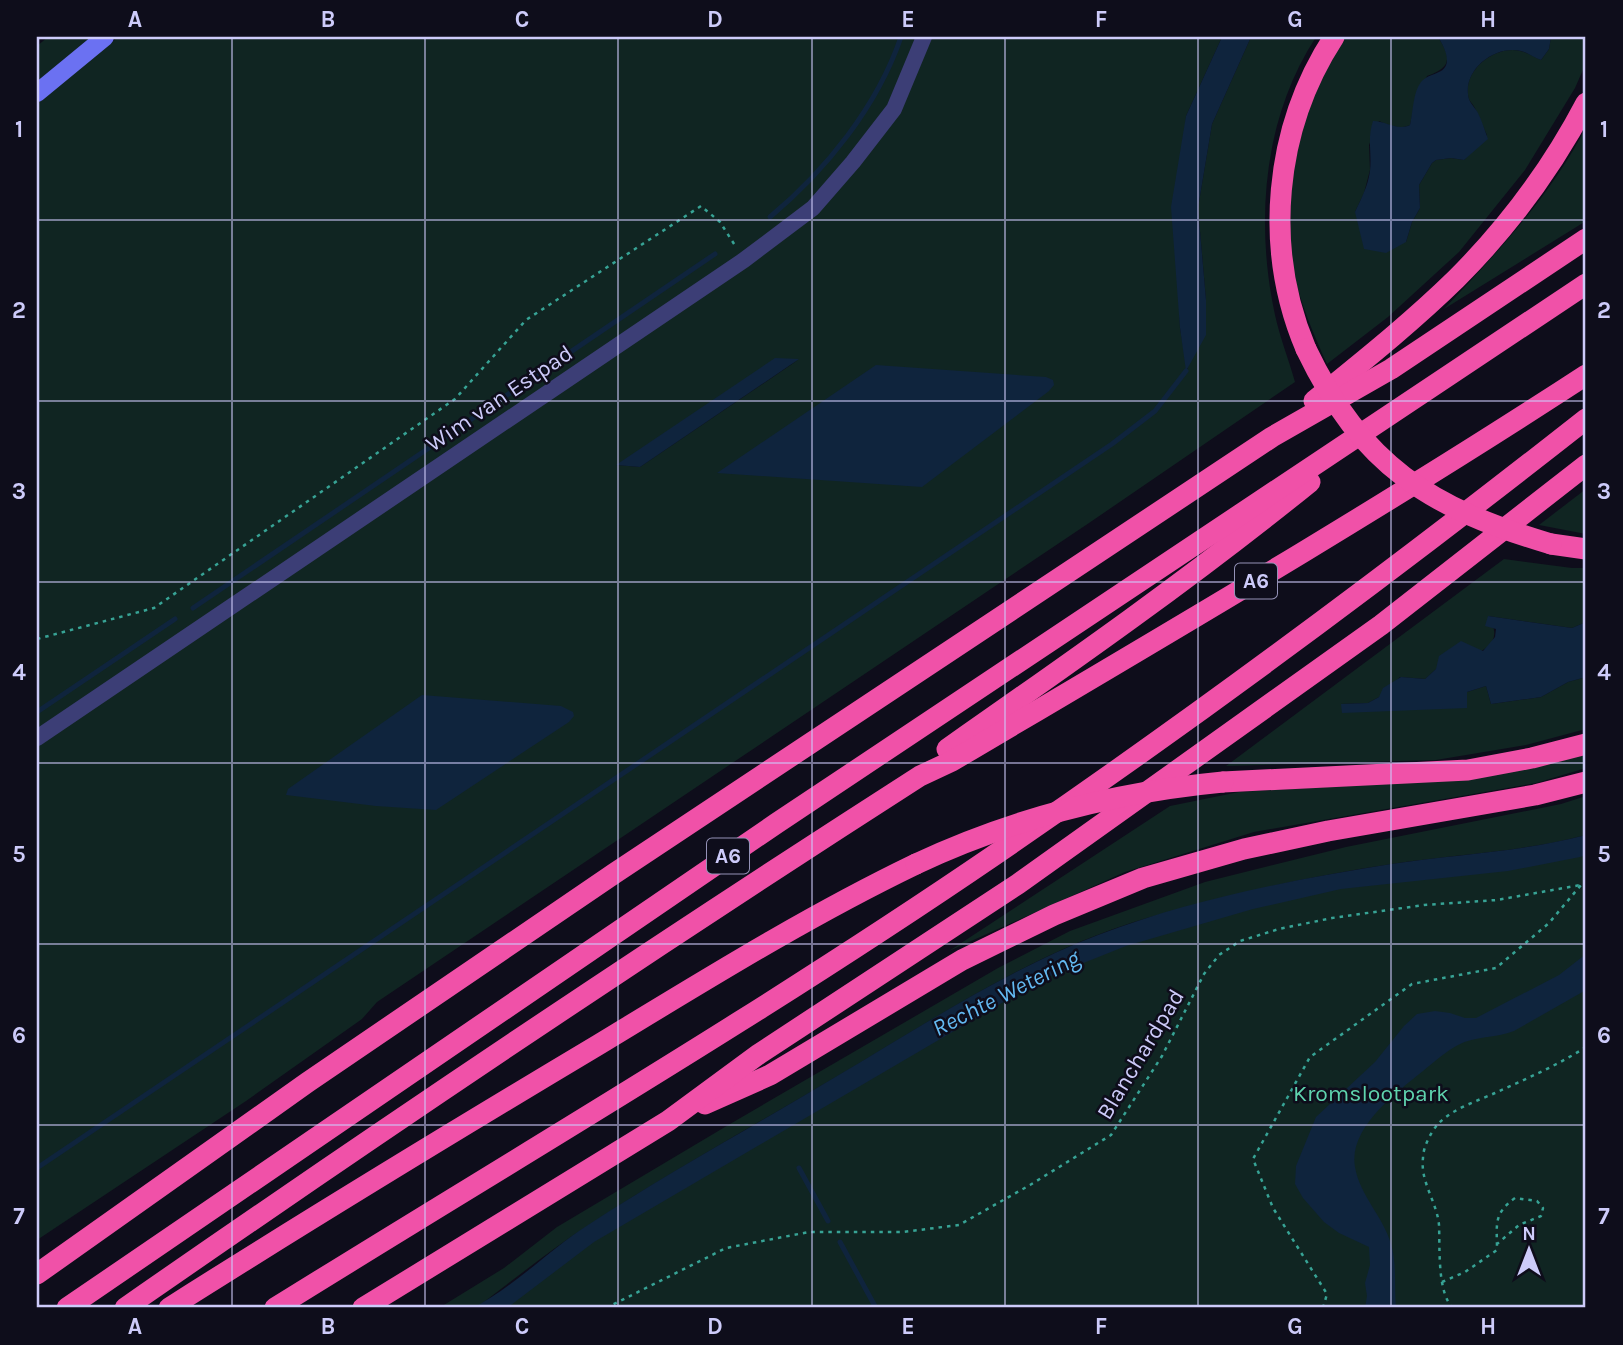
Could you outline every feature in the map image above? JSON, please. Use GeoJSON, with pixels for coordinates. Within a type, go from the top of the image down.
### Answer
{"type":"FeatureCollection","features":[{"type":"Feature","properties":{"kind":"highway"},"geometry":{"type":"LineString","coordinates":[[1334,37],[1321,56],[1291,130],[1279,213],[1282,264],[1290,306],[1319,376],[1355,430],[1405,478],[1459,512],[1497,528],[1551,544],[1586,549]]}},
{"type":"Feature","properties":{"kind":"highway","name":"A6"},"geometry":{"type":"LineString","coordinates":[[1272,437],[1401,329],[1474,261],[1533,190],[1566,142],[1586,103]]}},
{"type":"Feature","properties":{"kind":"highway","name":"A6"},"geometry":{"type":"LineString","coordinates":[[37,1274],[308,1082],[615,873],[1272,437],[1391,369],[1586,239]]}},
{"type":"Feature","properties":{"kind":"highway","name":"A6"},"geometry":{"type":"LineString","coordinates":[[67,1308],[788,815],[1586,284]]}},
{"type":"Feature","properties":{"kind":"highway","name":"A6"},"geometry":{"type":"LineString","coordinates":[[125,1308],[318,1174],[710,911],[920,776],[952,761],[1253,583],[1460,457],[1586,375]]}},
{"type":"Feature","properties":{"kind":"highway","name":"A6"},"geometry":{"type":"LineString","coordinates":[[920,776],[945,750],[1099,643],[1236,542],[1396,412]]}},
{"type":"Feature","properties":{"kind":"highway"},"geometry":{"type":"LineString","coordinates":[[275,1308],[649,1078],[996,854],[1275,656],[1586,419]]}},
{"type":"Feature","properties":{"kind":"highway"},"geometry":{"type":"LineString","coordinates":[[363,1308],[668,1121],[759,1054],[1018,884],[1381,625],[1586,465]]}},
{"type":"Feature","properties":{"kind":"highway"},"geometry":{"type":"LineString","coordinates":[[169,1308],[334,1203],[754,951],[829,908],[916,864],[1003,829],[1096,802],[1166,789],[1223,782],[1468,770],[1586,744]]}},
{"type":"Feature","properties":{"kind":"highway"},"geometry":{"type":"LineString","coordinates":[[668,1121],[770,1075],[962,960],[1054,915],[1143,878],[1244,849],[1328,831],[1535,795],[1586,782]]}},
{"type":"Feature","properties":{"kind":"main road"},"geometry":{"type":"LineString","coordinates":[[37,93],[105,37]]}},
{"type":"Feature","properties":{"kind":"street","name":"Wim van Estpad"},"geometry":{"type":"LineString","coordinates":[[37,738],[744,260],[813,208],[894,109],[924,37]]}},
{"type":"Feature","properties":{"kind":"path"},"geometry":{"type":"LineString","coordinates":[[37,639],[154,608],[455,399],[526,320],[701,206],[720,222],[744,260]]}},
{"type":"Feature","properties":{"kind":"path","name":"Blanchardpad"},"geometry":{"type":"LineString","coordinates":[[606,1308],[726,1248],[809,1232],[903,1231],[959,1224],[1030,1185],[1111,1135],[1162,1056],[1204,974],[1219,955],[1240,941],[1279,929],[1332,918],[1424,905],[1497,900],[1586,884]]}},
{"type":"Feature","properties":{"kind":"path"},"geometry":{"type":"LineString","coordinates":[[1323,1308],[1327,1294],[1273,1208],[1253,1159],[1310,1057],[1412,984],[1496,968],[1549,923],[1581,886]]}},
{"type":"Feature","properties":{"kind":"path"},"geometry":{"type":"LineString","coordinates":[[1453,1308],[1448,1303],[1442,1282],[1438,1218],[1424,1177],[1422,1156],[1428,1141],[1439,1124],[1456,1111],[1520,1082],[1586,1047]]}},
{"type":"Feature","properties":{"kind":"path"},"geometry":{"type":"LineString","coordinates":[[1442,1282],[1476,1265],[1497,1250],[1497,1244],[1497,1217],[1503,1207],[1516,1198],[1537,1201],[1543,1208],[1541,1216],[1519,1225],[1497,1244]]}},
{"type":"Feature","properties":{"kind":"green space"},"geometry":{"type":"Polygon","coordinates":[[[48,37],[91,37],[38,81],[37,46],[48,37]]]}},
{"type":"Feature","properties":{"kind":"green space"},"geometry":{"type":"Polygon","coordinates":[[[118,37],[1222,37],[1186,116],[1179,301],[1180,328],[1187,370],[1206,300],[1198,208],[1212,124],[1251,37],[1316,37],[1298,68],[1284,102],[1274,136],[1265,208],[1269,280],[1277,324],[1295,382],[377,1002],[362,1019],[246,1101],[37,1240],[37,104],[118,37]],[[798,360],[617,465],[640,467],[798,360]]]}},
{"type":"Feature","properties":{"kind":"green space"},"geometry":{"type":"Polygon","coordinates":[[[1344,37],[1438,37],[1446,51],[1445,66],[1427,76],[1415,102],[1410,125],[1398,127],[1379,121],[1369,145],[1370,170],[1355,212],[1406,242],[1420,208],[1419,185],[1432,163],[1451,158],[1464,160],[1487,135],[1468,96],[1468,85],[1476,68],[1492,55],[1511,50],[1525,52],[1541,60],[1549,49],[1551,37],[1586,37],[1586,63],[1575,88],[1525,170],[1459,252],[1388,317],[1327,364],[1296,282],[1288,232],[1289,206],[1292,177],[1309,104],[1318,82],[1344,37]]]}},
{"type":"Feature","properties":{"kind":"green space"},"geometry":{"type":"Polygon","coordinates":[[[1586,127],[1586,221],[1444,309],[1540,200],[1586,127]]]}},
{"type":"Feature","properties":{"kind":"green space"},"geometry":{"type":"Polygon","coordinates":[[[1586,489],[1586,534],[1539,525],[1586,489]]]}},
{"type":"Feature","properties":{"kind":"green space"},"geometry":{"type":"Polygon","coordinates":[[[1504,559],[1586,568],[1586,622],[1572,628],[1488,616],[1494,628],[1494,638],[1489,646],[1481,651],[1438,668],[1425,679],[1400,677],[1379,697],[1368,703],[1341,704],[1467,707],[1467,692],[1486,686],[1491,704],[1541,697],[1568,682],[1586,677],[1586,729],[1526,745],[1436,760],[1226,766],[1504,559]]]}},
{"type":"Feature","properties":{"kind":"green space"},"geometry":{"type":"Polygon","coordinates":[[[1586,753],[1586,768],[1536,783],[1254,832],[1125,872],[949,951],[1170,806],[1239,792],[1429,781],[1586,753]]]}},
{"type":"Feature","properties":{"kind":"green space"},"geometry":{"type":"Polygon","coordinates":[[[1586,796],[1586,835],[1514,849],[1330,874],[1269,887],[1147,918],[1067,948],[990,986],[651,1186],[561,1244],[480,1305],[473,1308],[439,1308],[504,1268],[557,1227],[998,968],[1070,931],[1205,882],[1346,847],[1561,804],[1586,796]]]}},
{"type":"Feature","properties":{"kind":"green space","name":"Kromslootpark"},"geometry":{"type":"Polygon","coordinates":[[[1586,845],[1586,1308],[489,1308],[693,1169],[1067,956],[1224,903],[1586,845]]]}},
{"type":"Feature","properties":{"kind":"water"},"geometry":{"type":"Polygon","coordinates":[[[1222,37],[1251,37],[1212,124],[1198,208],[1206,300],[1206,335],[1186,371],[1171,207],[1186,116],[1222,37]]]}},
{"type":"Feature","properties":{"kind":"water"},"geometry":{"type":"Polygon","coordinates":[[[1438,37],[1551,37],[1549,49],[1541,60],[1511,50],[1492,55],[1477,67],[1468,84],[1468,97],[1477,111],[1488,139],[1464,160],[1451,158],[1432,163],[1419,185],[1420,208],[1406,242],[1386,253],[1364,249],[1355,212],[1369,177],[1370,133],[1373,121],[1401,127],[1410,125],[1418,86],[1426,78],[1445,68],[1445,50],[1438,37]]]}},
{"type":"Feature","properties":{"kind":"water"},"geometry":{"type":"Polygon","coordinates":[[[775,358],[799,359],[640,467],[616,465],[775,358]]]}},
{"type":"Feature","properties":{"kind":"water"},"geometry":{"type":"Polygon","coordinates":[[[876,365],[1046,377],[1053,380],[1054,385],[922,487],[717,473],[876,365]]]}},
{"type":"Feature","properties":{"kind":"water"},"geometry":{"type":"Polygon","coordinates":[[[1488,616],[1572,628],[1586,622],[1586,677],[1568,682],[1541,697],[1491,704],[1486,686],[1467,692],[1467,708],[1342,713],[1341,704],[1368,703],[1379,697],[1383,688],[1401,677],[1425,679],[1436,669],[1439,656],[1461,641],[1483,651],[1495,637],[1496,629],[1485,626],[1488,616]]]}},
{"type":"Feature","properties":{"kind":"water"},"geometry":{"type":"Polygon","coordinates":[[[422,695],[561,706],[573,712],[574,716],[569,722],[436,810],[286,795],[288,789],[422,695]]]}},
{"type":"Feature","properties":{"kind":"water","name":"Rechte Wetering"},"geometry":{"type":"Polygon","coordinates":[[[1586,835],[1586,855],[1580,857],[1508,871],[1341,889],[1253,909],[1126,946],[1041,980],[594,1242],[507,1308],[473,1308],[503,1289],[574,1235],[649,1186],[965,1000],[1064,949],[1133,922],[1242,892],[1354,870],[1513,849],[1586,835]]]}},
{"type":"Feature","properties":{"kind":"water"},"geometry":{"type":"Polygon","coordinates":[[[1586,954],[1586,990],[1514,1031],[1471,1040],[1453,1048],[1400,1089],[1367,1125],[1355,1153],[1355,1167],[1362,1187],[1391,1244],[1395,1267],[1396,1308],[1365,1308],[1365,1283],[1370,1265],[1369,1247],[1339,1233],[1324,1222],[1303,1198],[1295,1184],[1296,1166],[1316,1117],[1375,1062],[1417,1014],[1435,1011],[1476,1018],[1559,975],[1586,954]]]}},
{"type":"Feature","properties":{"kind":"waterway"},"geometry":{"type":"LineString","coordinates":[[770,217],[811,179],[848,136],[878,88],[901,37]]}},
{"type":"Feature","properties":{"kind":"waterway"},"geometry":{"type":"LineString","coordinates":[[193,608],[715,254]]}},
{"type":"Feature","properties":{"kind":"waterway"},"geometry":{"type":"LineString","coordinates":[[37,1168],[1112,444],[1155,411],[1186,371]]}},
{"type":"Feature","properties":{"kind":"waterway"},"geometry":{"type":"LineString","coordinates":[[37,712],[175,619]]}},
{"type":"Feature","properties":{"kind":"waterway"},"geometry":{"type":"LineString","coordinates":[[799,1168],[828,1221]]}},
{"type":"Feature","properties":{"kind":"waterway"},"geometry":{"type":"LineString","coordinates":[[840,1242],[876,1308]]}}]}
